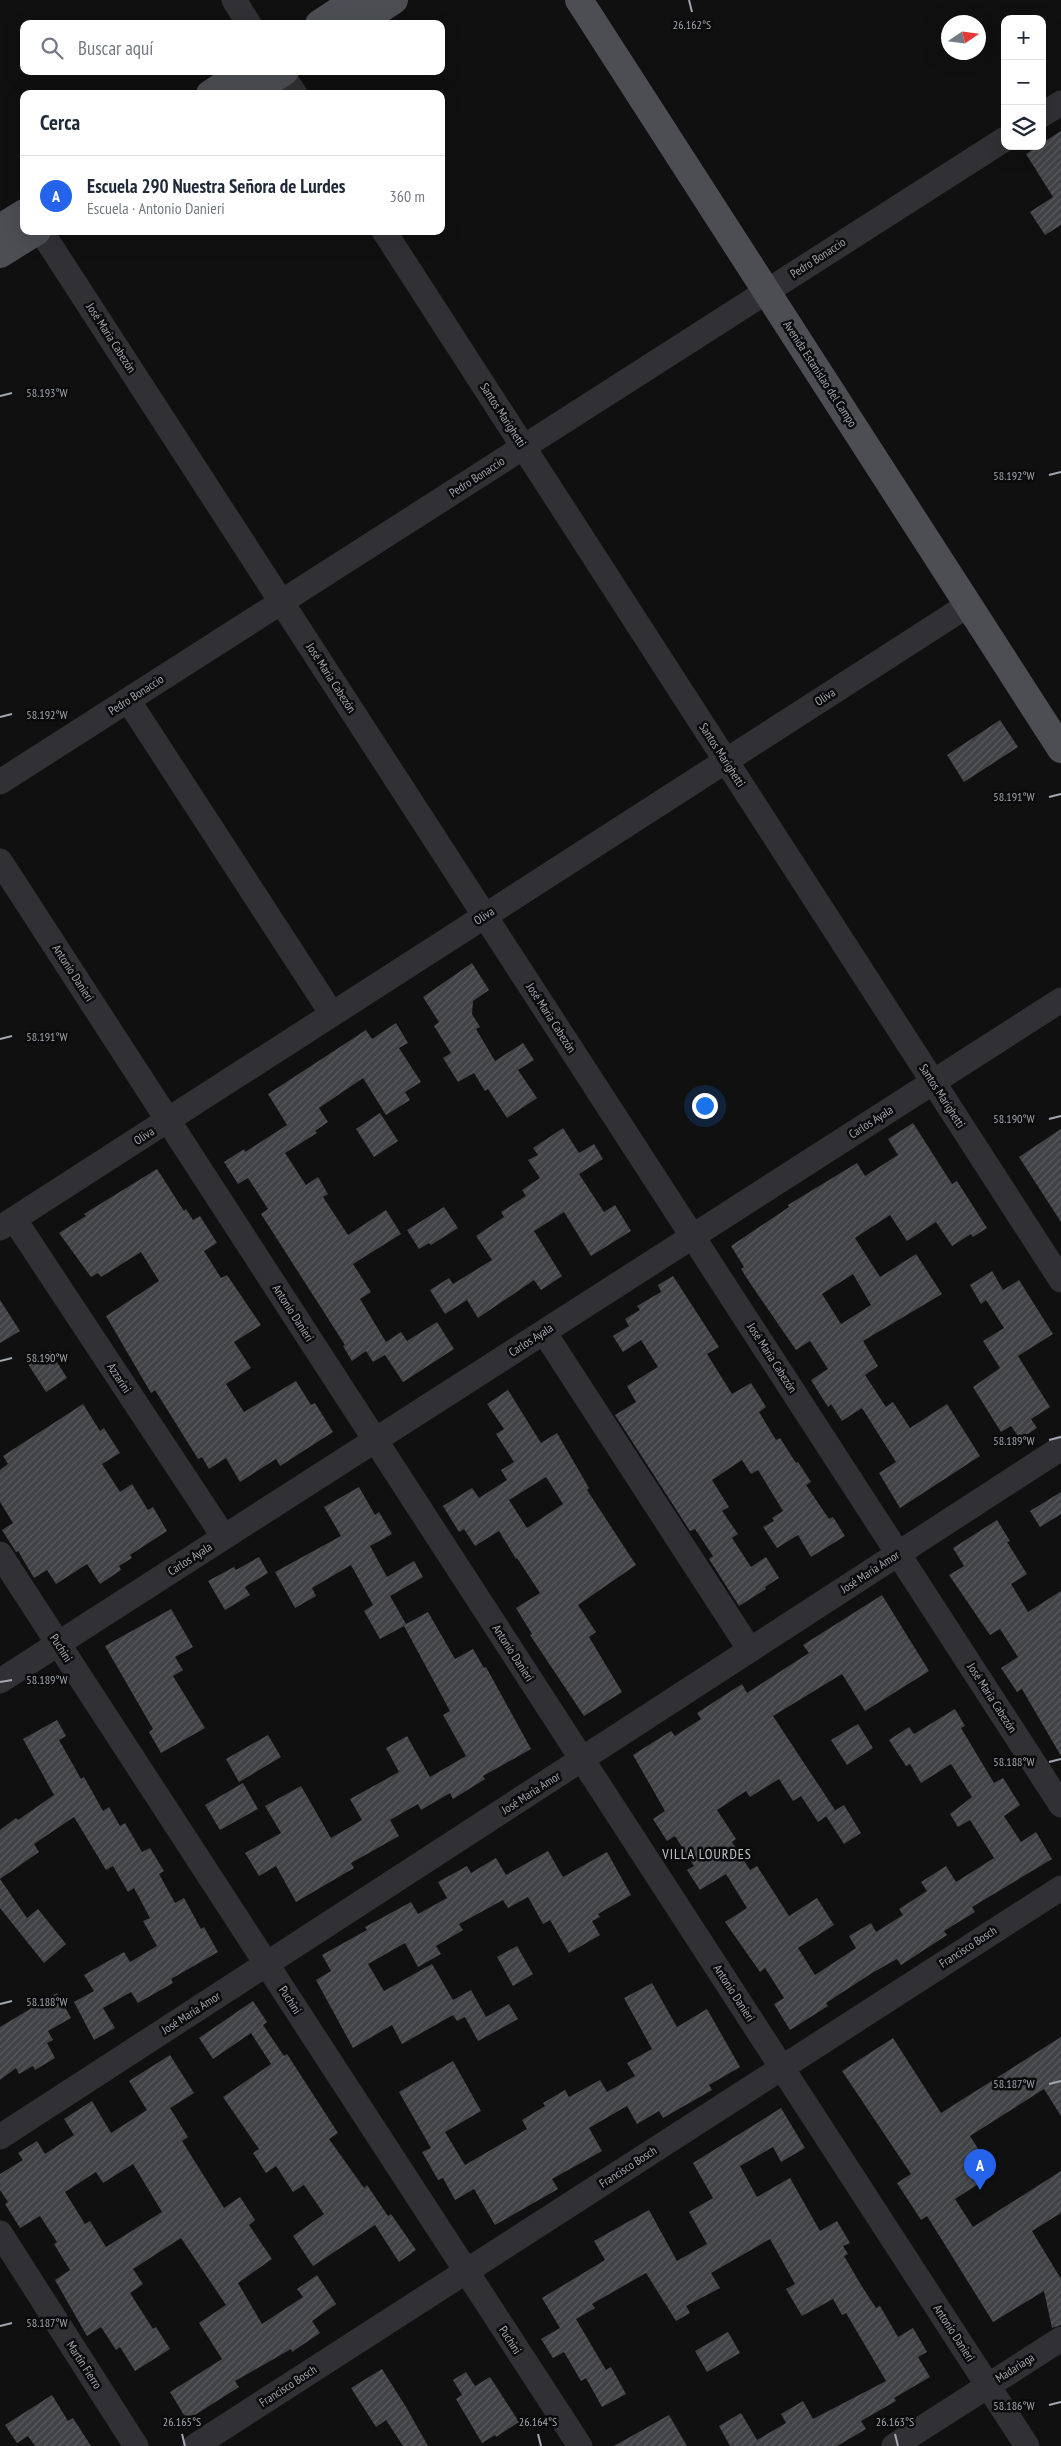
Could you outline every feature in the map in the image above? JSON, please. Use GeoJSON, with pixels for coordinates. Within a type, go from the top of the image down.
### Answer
{"type":"FeatureCollection","features":[{"type":"Feature","properties":{"kind":"main road"},"geometry":{"type":"LineString","coordinates":[[325,20],[355,0]]}},
{"type":"Feature","properties":{"kind":"main road"},"geometry":{"type":"LineString","coordinates":[[364,20],[394,0]]}},
{"type":"Feature","properties":{"kind":"main road","name":"Avenida Estanislao del Campo"},"geometry":{"type":"LineString","coordinates":[[578,0],[1061,749]]}},
{"type":"Feature","properties":{"kind":"main road"},"geometry":{"type":"LineString","coordinates":[[216,90],[239,75]]}},
{"type":"Feature","properties":{"kind":"main road"},"geometry":{"type":"LineString","coordinates":[[258,90],[285,77]]}},
{"type":"Feature","properties":{"kind":"main road"},"geometry":{"type":"LineString","coordinates":[[0,228],[20,216]]}},
{"type":"Feature","properties":{"kind":"main road"},"geometry":{"type":"LineString","coordinates":[[0,254],[31,235]]}},
{"type":"Feature","properties":{"kind":"street"},"geometry":{"type":"LineString","coordinates":[[234,0],[247,20]]}},
{"type":"Feature","properties":{"kind":"street"},"geometry":{"type":"LineString","coordinates":[[1046,112],[1061,103]]}},
{"type":"Feature","properties":{"kind":"street","name":"Pedro Bonaccio"},"geometry":{"type":"LineString","coordinates":[[0,782],[1001,142]]}},
{"type":"Feature","properties":{"kind":"street","name":"José Maria Cabezón"},"geometry":{"type":"LineString","coordinates":[[44,235],[1061,1805]]}},
{"type":"Feature","properties":{"kind":"street","name":"Santos Marighetti"},"geometry":{"type":"LineString","coordinates":[[387,235],[1061,1280]]}},
{"type":"Feature","properties":{"kind":"street","name":"Oliva"},"geometry":{"type":"LineString","coordinates":[[7,1224],[968,605]]}},
{"type":"Feature","properties":{"kind":"street"},"geometry":{"type":"LineString","coordinates":[[128,700],[332,1014]]}},
{"type":"Feature","properties":{"kind":"street","name":"Antonio Danieri"},"geometry":{"type":"LineString","coordinates":[[0,860],[1027,2446]]}},
{"type":"Feature","properties":{"kind":"street","name":"Carlos Ayala"},"geometry":{"type":"LineString","coordinates":[[0,1681],[1061,1000]]}},
{"type":"Feature","properties":{"kind":"street","name":"Azzarini"},"geometry":{"type":"LineString","coordinates":[[7,1224],[224,1537]]}},
{"type":"Feature","properties":{"kind":"street"},"geometry":{"type":"LineString","coordinates":[[544,1332],[750,1650]]}},
{"type":"Feature","properties":{"kind":"street","name":"José María Amor"},"geometry":{"type":"LineString","coordinates":[[0,2137],[1061,1448]]}},
{"type":"Feature","properties":{"kind":"street","name":"Puchini"},"geometry":{"type":"LineString","coordinates":[[0,1554],[580,2446]]}},
{"type":"Feature","properties":{"kind":"street","name":"Francisco Bosch"},"geometry":{"type":"LineString","coordinates":[[195,2446],[1061,1888]]}},
{"type":"Feature","properties":{"kind":"street","name":"Martín Fierro"},"geometry":{"type":"LineString","coordinates":[[0,2233],[136,2446]]}},
{"type":"Feature","properties":{"kind":"street","name":"Madariaga"},"geometry":{"type":"LineString","coordinates":[[894,2446],[1061,2339]]}},
{"type":"Feature","properties":{"kind":"building"},"geometry":{"type":"Polygon","coordinates":[[[1061,131],[1061,225],[1045,235],[1030,212],[1053,197],[1026,154],[1032,150],[1046,150],[1046,140],[1061,131]]]}},
{"type":"Feature","properties":{"kind":"building"},"geometry":{"type":"Polygon","coordinates":[[[1000,720],[1018,747],[964,782],[947,755],[1000,720]]]}},
{"type":"Feature","properties":{"kind":"building"},"geometry":{"type":"Polygon","coordinates":[[[472,963],[489,990],[473,1001],[472,1014],[480,1027],[476,1029],[495,1061],[523,1043],[534,1060],[518,1070],[537,1098],[507,1118],[488,1089],[485,1091],[474,1073],[458,1082],[443,1058],[451,1053],[434,1026],[439,1022],[423,997],[472,963]]]}},
{"type":"Feature","properties":{"kind":"building"},"geometry":{"type":"Polygon","coordinates":[[[396,1023],[408,1043],[399,1048],[421,1082],[405,1092],[410,1100],[386,1115],[363,1078],[319,1108],[328,1122],[315,1131],[317,1133],[285,1153],[306,1185],[318,1177],[328,1194],[323,1197],[348,1235],[386,1210],[401,1234],[353,1264],[371,1292],[360,1299],[386,1342],[401,1332],[407,1341],[437,1322],[454,1349],[403,1382],[385,1355],[373,1362],[366,1351],[352,1361],[343,1346],[345,1345],[261,1214],[268,1209],[248,1178],[238,1184],[224,1162],[244,1149],[245,1152],[287,1125],[268,1094],[366,1030],[372,1039],[396,1023]]]}},
{"type":"Feature","properties":{"kind":"building"},"geometry":{"type":"Polygon","coordinates":[[[380,1113],[398,1141],[374,1157],[356,1129],[380,1113]]]}},
{"type":"Feature","properties":{"kind":"building"},"geometry":{"type":"Polygon","coordinates":[[[913,1123],[952,1184],[957,1181],[987,1228],[973,1237],[971,1234],[952,1246],[936,1222],[907,1241],[890,1215],[855,1238],[880,1277],[916,1254],[942,1294],[863,1341],[878,1366],[865,1375],[886,1407],[893,1402],[910,1428],[947,1404],[980,1456],[900,1508],[879,1473],[896,1462],[862,1408],[842,1421],[831,1404],[828,1407],[811,1380],[828,1369],[810,1341],[796,1350],[741,1269],[744,1267],[731,1246],[789,1207],[788,1205],[857,1163],[865,1176],[898,1155],[888,1139],[913,1123]],[[853,1274],[822,1294],[841,1324],[871,1305],[853,1274]]]}},
{"type":"Feature","properties":{"kind":"building"},"geometry":{"type":"Polygon","coordinates":[[[563,1128],[579,1153],[594,1144],[603,1159],[579,1174],[604,1212],[615,1205],[631,1231],[591,1256],[564,1212],[534,1231],[562,1276],[541,1290],[534,1280],[478,1318],[467,1300],[445,1314],[430,1290],[449,1278],[453,1284],[492,1260],[476,1236],[504,1217],[501,1212],[526,1196],[522,1190],[540,1178],[528,1160],[538,1155],[533,1148],[563,1128]]]}},
{"type":"Feature","properties":{"kind":"building"},"geometry":{"type":"Polygon","coordinates":[[[1061,1129],[1061,1222],[1019,1157],[1061,1129]]]}},
{"type":"Feature","properties":{"kind":"building"},"geometry":{"type":"Polygon","coordinates":[[[157,1169],[184,1211],[186,1209],[193,1220],[200,1216],[217,1243],[204,1251],[221,1278],[227,1275],[261,1325],[234,1342],[251,1368],[226,1384],[244,1412],[296,1381],[311,1405],[315,1403],[333,1432],[280,1466],[276,1459],[240,1482],[226,1458],[209,1469],[202,1457],[198,1459],[155,1390],[151,1393],[106,1316],[159,1281],[141,1252],[101,1277],[98,1273],[91,1277],[59,1233],[86,1216],[84,1214],[157,1169]]]}},
{"type":"Feature","properties":{"kind":"building"},"geometry":{"type":"Polygon","coordinates":[[[444,1207],[458,1228],[431,1245],[429,1243],[419,1249],[407,1230],[444,1207]]]}},
{"type":"Feature","properties":{"kind":"building"},"geometry":{"type":"Polygon","coordinates":[[[992,1271],[1003,1290],[1019,1280],[1053,1334],[1018,1356],[1050,1407],[1031,1419],[1037,1428],[1020,1439],[1011,1426],[1001,1432],[973,1387],[1000,1368],[983,1341],[1004,1328],[986,1300],[981,1304],[970,1285],[992,1271]]]}},
{"type":"Feature","properties":{"kind":"building"},"geometry":{"type":"Polygon","coordinates":[[[673,1276],[719,1347],[707,1354],[732,1394],[751,1383],[766,1407],[759,1412],[776,1440],[780,1438],[796,1463],[798,1462],[811,1482],[806,1485],[829,1519],[833,1517],[845,1536],[811,1557],[798,1535],[777,1548],[763,1527],[774,1521],[772,1518],[783,1511],[758,1470],[751,1474],[742,1460],[712,1480],[729,1507],[722,1511],[738,1534],[732,1538],[751,1567],[766,1557],[779,1578],[765,1587],[766,1589],[739,1606],[709,1559],[713,1556],[695,1529],[690,1531],[615,1415],[636,1402],[627,1386],[658,1367],[641,1340],[623,1352],[613,1336],[629,1326],[625,1319],[640,1310],[637,1306],[661,1292],[658,1285],[673,1276]]]}},
{"type":"Feature","properties":{"kind":"building"},"geometry":{"type":"Polygon","coordinates":[[[0,1300],[20,1331],[0,1343],[0,1300]]]}},
{"type":"Feature","properties":{"kind":"building"},"geometry":{"type":"Polygon","coordinates":[[[50,1351],[67,1378],[46,1392],[28,1364],[50,1351]]]}},
{"type":"Feature","properties":{"kind":"building"},"geometry":{"type":"Polygon","coordinates":[[[508,1390],[541,1443],[557,1433],[589,1488],[587,1490],[636,1565],[578,1605],[596,1632],[589,1637],[622,1692],[584,1716],[530,1635],[532,1634],[516,1608],[540,1593],[499,1531],[475,1546],[464,1529],[459,1532],[443,1506],[472,1488],[479,1498],[507,1480],[501,1470],[514,1462],[496,1434],[504,1429],[487,1404],[508,1390]],[[546,1477],[509,1500],[527,1528],[563,1504],[546,1477]]]}},
{"type":"Feature","properties":{"kind":"building"},"geometry":{"type":"Polygon","coordinates":[[[83,1404],[100,1431],[104,1428],[120,1453],[102,1464],[120,1492],[132,1484],[148,1510],[153,1507],[167,1531],[130,1555],[132,1558],[119,1566],[121,1570],[100,1584],[87,1564],[56,1584],[47,1570],[34,1578],[18,1551],[16,1552],[2,1530],[13,1523],[0,1502],[0,1470],[8,1464],[3,1456],[83,1404]]]}},
{"type":"Feature","properties":{"kind":"building"},"geometry":{"type":"Polygon","coordinates":[[[359,1487],[375,1515],[379,1512],[392,1534],[370,1546],[387,1577],[414,1561],[423,1577],[390,1596],[406,1624],[428,1612],[455,1659],[473,1649],[484,1668],[486,1667],[531,1749],[483,1776],[485,1779],[453,1799],[450,1793],[421,1810],[418,1804],[390,1820],[399,1836],[351,1863],[354,1868],[296,1902],[276,1866],[259,1876],[245,1853],[281,1833],[265,1806],[301,1786],[331,1838],[362,1820],[350,1799],[399,1772],[386,1748],[407,1736],[430,1777],[466,1756],[443,1715],[450,1711],[404,1626],[380,1639],[364,1611],[373,1605],[351,1565],[312,1588],[316,1596],[295,1608],[275,1572],[341,1536],[324,1507],[359,1487]]]}},
{"type":"Feature","properties":{"kind":"building"},"geometry":{"type":"Polygon","coordinates":[[[1061,1492],[1061,1514],[1040,1527],[1030,1511],[1061,1492]]]}},
{"type":"Feature","properties":{"kind":"building"},"geometry":{"type":"Polygon","coordinates":[[[997,1520],[1010,1541],[1007,1542],[1027,1574],[1011,1584],[1028,1612],[1061,1591],[1061,1756],[1022,1689],[1017,1692],[1001,1668],[1018,1657],[1000,1629],[990,1635],[949,1575],[964,1566],[953,1548],[997,1520]]]}},
{"type":"Feature","properties":{"kind":"building"},"geometry":{"type":"Polygon","coordinates":[[[259,1557],[268,1573],[245,1587],[250,1595],[225,1610],[208,1581],[234,1567],[236,1570],[259,1557]]]}},
{"type":"Feature","properties":{"kind":"building"},"geometry":{"type":"Polygon","coordinates":[[[882,1595],[929,1671],[865,1711],[842,1674],[773,1716],[835,1810],[818,1822],[801,1796],[793,1801],[779,1779],[750,1797],[746,1791],[717,1810],[736,1839],[732,1842],[750,1870],[757,1866],[789,1916],[817,1898],[834,1925],[798,1948],[815,1975],[856,1948],[849,1936],[871,1923],[876,1932],[903,1915],[899,1909],[927,1891],[921,1882],[946,1866],[956,1882],[994,1858],[970,1820],[958,1827],[950,1814],[972,1797],[951,1764],[921,1783],[910,1764],[906,1766],[889,1740],[909,1727],[914,1734],[955,1709],[965,1726],[961,1728],[994,1783],[1003,1778],[1020,1805],[1004,1816],[1021,1842],[1036,1832],[1052,1859],[972,1907],[975,1912],[944,1931],[947,1935],[901,1965],[897,1959],[872,1973],[826,2003],[828,2006],[790,2030],[774,2004],[784,1998],[765,1968],[760,1972],[725,1922],[747,1908],[726,1874],[700,1890],[687,1870],[694,1866],[675,1836],[667,1841],[653,1819],[665,1811],[633,1755],[671,1731],[675,1736],[701,1719],[697,1713],[742,1684],[747,1693],[809,1653],[803,1645],[882,1595]]]}},
{"type":"Feature","properties":{"kind":"building"},"geometry":{"type":"Polygon","coordinates":[[[171,1609],[193,1647],[175,1657],[183,1670],[173,1676],[205,1728],[161,1753],[149,1732],[153,1729],[105,1646],[171,1609]]]}},
{"type":"Feature","properties":{"kind":"building"},"geometry":{"type":"Polygon","coordinates":[[[57,1720],[66,1736],[59,1740],[81,1779],[84,1777],[103,1811],[109,1807],[120,1826],[125,1823],[142,1852],[150,1848],[164,1871],[159,1874],[175,1903],[184,1898],[201,1929],[204,1927],[218,1952],[171,1979],[173,1983],[138,2003],[131,1992],[103,2008],[115,2028],[94,2040],[74,2002],[94,1991],[84,1975],[124,1952],[130,1962],[157,1946],[143,1921],[150,1918],[134,1888],[128,1892],[113,1866],[106,1870],[74,1817],[34,1844],[39,1852],[0,1879],[0,1830],[54,1795],[23,1739],[57,1720]]]}},
{"type":"Feature","properties":{"kind":"building"},"geometry":{"type":"Polygon","coordinates":[[[858,1724],[873,1748],[847,1765],[831,1740],[858,1724]]]}},
{"type":"Feature","properties":{"kind":"building"},"geometry":{"type":"Polygon","coordinates":[[[268,1735],[281,1757],[239,1782],[226,1759],[268,1735]]]}},
{"type":"Feature","properties":{"kind":"building"},"geometry":{"type":"Polygon","coordinates":[[[243,1783],[258,1809],[220,1830],[205,1805],[243,1783]]]}},
{"type":"Feature","properties":{"kind":"building"},"geometry":{"type":"Polygon","coordinates":[[[844,1805],[861,1833],[844,1844],[826,1816],[844,1805]]]}},
{"type":"Feature","properties":{"kind":"building"},"geometry":{"type":"Polygon","coordinates":[[[548,1851],[563,1877],[607,1852],[631,1895],[598,1914],[600,1917],[592,1921],[600,1935],[569,1953],[550,1920],[543,1924],[528,1897],[508,1908],[503,1900],[459,1924],[463,1930],[436,1946],[441,1954],[418,1967],[405,1943],[368,1964],[384,1991],[432,1964],[453,2000],[471,1990],[486,2017],[509,2004],[518,2019],[478,2041],[465,2017],[457,2021],[453,2015],[402,2044],[392,2025],[353,2048],[316,1980],[331,1971],[322,1955],[367,1930],[365,1927],[411,1902],[418,1914],[447,1898],[438,1882],[467,1866],[471,1873],[496,1858],[506,1875],[548,1851]]]}},
{"type":"Feature","properties":{"kind":"building"},"geometry":{"type":"Polygon","coordinates":[[[0,1879],[27,1918],[38,1909],[66,1944],[44,1963],[0,1908],[0,1879]]]}},
{"type":"Feature","properties":{"kind":"building"},"geometry":{"type":"Polygon","coordinates":[[[517,1946],[533,1974],[513,1986],[497,1957],[517,1946]]]}},
{"type":"Feature","properties":{"kind":"building"},"geometry":{"type":"Polygon","coordinates":[[[652,1983],[677,2027],[707,2009],[740,2067],[709,2085],[712,2090],[663,2118],[659,2111],[637,2124],[627,2106],[589,2128],[602,2151],[552,2179],[558,2189],[495,2225],[474,2189],[455,2200],[443,2178],[438,2180],[422,2152],[431,2148],[399,2092],[453,2061],[481,2111],[445,2132],[465,2165],[527,2129],[522,2120],[545,2106],[543,2103],[565,2090],[569,2097],[600,2080],[607,2092],[635,2076],[627,2063],[652,2049],[624,1998],[652,1983]]]}},
{"type":"Feature","properties":{"kind":"building"},"geometry":{"type":"Polygon","coordinates":[[[57,1993],[71,2018],[48,2031],[53,2040],[47,2043],[55,2058],[35,2070],[33,2066],[19,2074],[16,2068],[0,2080],[0,2027],[57,1993]]]}},
{"type":"Feature","properties":{"kind":"building"},"geometry":{"type":"Polygon","coordinates":[[[253,2001],[267,2022],[263,2025],[284,2056],[287,2054],[338,2133],[329,2139],[364,2188],[367,2185],[388,2216],[391,2214],[416,2250],[399,2262],[375,2225],[313,2266],[293,2236],[324,2214],[304,2185],[293,2192],[276,2166],[266,2173],[253,2153],[259,2149],[223,2097],[271,2064],[251,2033],[213,2059],[199,2038],[253,2001]]]}},
{"type":"Feature","properties":{"kind":"building"},"geometry":{"type":"Polygon","coordinates":[[[1061,2037],[1061,2116],[1044,2089],[970,2136],[994,2174],[955,2199],[973,2227],[1061,2171],[1061,2213],[1032,2231],[1061,2279],[1061,2325],[1052,2328],[1044,2291],[993,2322],[927,2216],[921,2220],[897,2183],[911,2174],[842,2071],[893,2038],[941,2113],[1061,2037]]]}},
{"type":"Feature","properties":{"kind":"building"},"geometry":{"type":"Polygon","coordinates":[[[170,2055],[194,2093],[170,2108],[188,2137],[182,2141],[224,2208],[240,2197],[255,2220],[249,2225],[272,2259],[238,2283],[262,2324],[303,2297],[297,2289],[317,2275],[336,2304],[312,2321],[320,2333],[292,2352],[291,2349],[235,2381],[239,2387],[187,2420],[170,2392],[222,2359],[199,2323],[226,2305],[181,2238],[133,2269],[143,2284],[130,2293],[153,2329],[156,2327],[170,2349],[135,2371],[120,2347],[116,2350],[101,2327],[87,2336],[55,2280],[70,2270],[54,2244],[57,2242],[40,2216],[20,2228],[5,2204],[8,2202],[0,2190],[0,2174],[23,2160],[18,2153],[37,2141],[45,2154],[74,2135],[64,2119],[92,2101],[111,2133],[147,2110],[129,2081],[170,2055]],[[133,2164],[103,2183],[96,2172],[65,2192],[85,2224],[90,2221],[106,2247],[162,2212],[133,2164]]]}},
{"type":"Feature","properties":{"kind":"building"},"geometry":{"type":"Polygon","coordinates":[[[781,2108],[805,2148],[781,2162],[773,2147],[740,2166],[757,2197],[790,2178],[820,2231],[837,2221],[850,2243],[843,2246],[848,2254],[844,2256],[861,2285],[876,2308],[880,2306],[898,2337],[913,2328],[927,2352],[918,2357],[930,2377],[894,2398],[896,2401],[861,2421],[866,2429],[837,2446],[730,2446],[719,2426],[741,2413],[757,2440],[786,2423],[781,2414],[803,2401],[813,2419],[886,2381],[846,2313],[842,2315],[833,2299],[802,2316],[786,2289],[795,2284],[770,2239],[711,2273],[720,2288],[686,2306],[690,2313],[676,2321],[646,2273],[592,2304],[595,2308],[576,2319],[606,2370],[611,2367],[626,2394],[602,2407],[586,2378],[581,2381],[564,2352],[553,2358],[541,2339],[560,2328],[542,2298],[605,2260],[594,2241],[649,2210],[677,2261],[707,2244],[689,2212],[713,2198],[693,2163],[781,2108]]]}},
{"type":"Feature","properties":{"kind":"building"},"geometry":{"type":"Polygon","coordinates":[[[728,2332],[740,2353],[707,2372],[695,2351],[728,2332]]]}},
{"type":"Feature","properties":{"kind":"building"},"geometry":{"type":"Polygon","coordinates":[[[382,2369],[428,2446],[403,2446],[386,2420],[376,2427],[351,2388],[382,2369]]]}},
{"type":"Feature","properties":{"kind":"building"},"geometry":{"type":"Polygon","coordinates":[[[466,2372],[475,2386],[490,2377],[519,2422],[496,2437],[495,2435],[482,2443],[456,2399],[462,2395],[453,2380],[466,2372]]]}},
{"type":"Feature","properties":{"kind":"building"},"geometry":{"type":"Polygon","coordinates":[[[52,2395],[68,2421],[73,2418],[91,2446],[35,2446],[28,2436],[17,2443],[5,2425],[52,2395]]]}},
{"type":"Feature","properties":{"kind":"building"},"geometry":{"type":"Polygon","coordinates":[[[669,2415],[687,2446],[614,2446],[669,2415]]]}},
{"type":"Feature","properties":{"kind":"place","name":"Escuela 290 Nuestra Señora de Lurdes"},"geometry":{"type":"Point","coordinates":[980,2190]}},
{"type":"Feature","properties":{"kind":"district","name":"VILLA LOURDES"},"geometry":{"type":"Point","coordinates":[707,1854]}}]}
